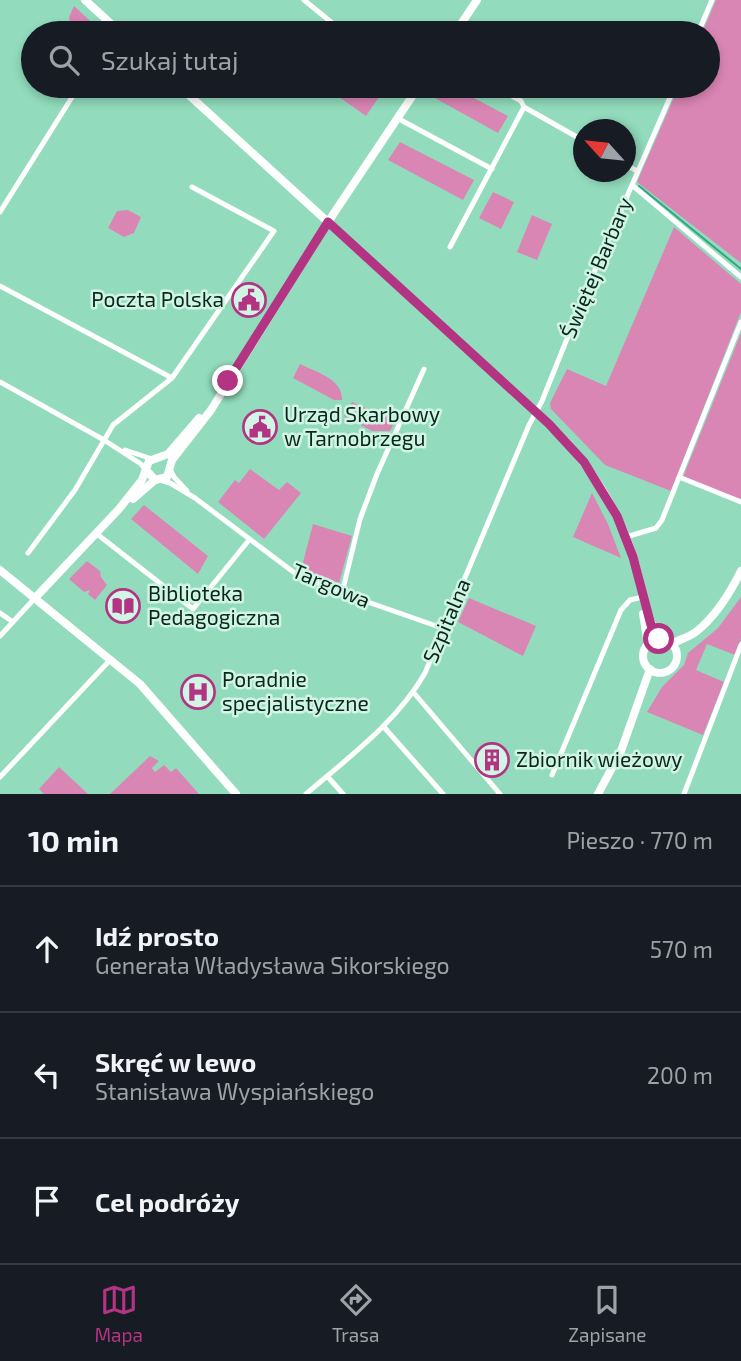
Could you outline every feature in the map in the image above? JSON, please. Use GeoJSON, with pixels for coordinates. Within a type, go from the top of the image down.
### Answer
{"type":"FeatureCollection","features":[{"type":"Feature","properties":{"kind":"street"},"geometry":{"type":"LineString","coordinates":[[85,0],[108,21]]}},
{"type":"Feature","properties":{"kind":"street"},"geometry":{"type":"LineString","coordinates":[[304,0],[330,21]]}},
{"type":"Feature","properties":{"kind":"street"},"geometry":{"type":"LineString","coordinates":[[463,21],[477,0]]}},
{"type":"Feature","properties":{"kind":"street"},"geometry":{"type":"LineString","coordinates":[[703,21],[712,0]]}},
{"type":"Feature","properties":{"kind":"street"},"geometry":{"type":"LineString","coordinates":[[0,212],[71,98]]}},
{"type":"Feature","properties":{"kind":"street"},"geometry":{"type":"LineString","coordinates":[[192,98],[566,441],[594,475],[611,503],[626,537],[651,625],[659,639],[674,647]]}},
{"type":"Feature","properties":{"kind":"street"},"geometry":{"type":"LineString","coordinates":[[119,509],[158,480],[167,477],[176,453],[211,410],[328,222],[411,98]]}},
{"type":"Feature","properties":{"kind":"street"},"geometry":{"type":"LineString","coordinates":[[516,98],[524,107],[573,135]]}},
{"type":"Feature","properties":{"kind":"street","name":"Świętej Barbary"},"geometry":{"type":"LineString","coordinates":[[536,412],[670,98]]}},
{"type":"Feature","properties":{"kind":"street"},"geometry":{"type":"LineString","coordinates":[[450,247],[524,107]]}},
{"type":"Feature","properties":{"kind":"street"},"geometry":{"type":"LineString","coordinates":[[397,118],[492,169]]}},
{"type":"Feature","properties":{"kind":"street"},"geometry":{"type":"LineString","coordinates":[[632,185],[741,277]]}},
{"type":"Feature","properties":{"kind":"street"},"geometry":{"type":"LineString","coordinates":[[27,553],[75,490],[118,420],[172,378],[274,231],[192,187]]}},
{"type":"Feature","properties":{"kind":"street"},"geometry":{"type":"LineString","coordinates":[[0,286],[172,378]]}},
{"type":"Feature","properties":{"kind":"street"},"geometry":{"type":"LineString","coordinates":[[626,537],[659,525],[741,322]]}},
{"type":"Feature","properties":{"kind":"street"},"geometry":{"type":"LineString","coordinates":[[342,593],[360,519],[424,369]]}},
{"type":"Feature","properties":{"kind":"street"},"geometry":{"type":"LineString","coordinates":[[0,636],[119,509],[147,471],[148,464],[168,454],[229,380]]}},
{"type":"Feature","properties":{"kind":"street"},"geometry":{"type":"LineString","coordinates":[[0,382],[104,440],[141,464],[150,477],[158,480]]}},
{"type":"Feature","properties":{"kind":"street","name":"Szpitalna"},"geometry":{"type":"LineString","coordinates":[[306,794],[383,726],[414,693],[445,629],[536,412]]}},
{"type":"Feature","properties":{"kind":"street"},"geometry":{"type":"LineString","coordinates":[[112,445],[166,460],[170,467]]}},
{"type":"Feature","properties":{"kind":"street","name":"Targowa"},"geometry":{"type":"LineString","coordinates":[[170,467],[176,480],[195,498],[296,574],[445,629]]}},
{"type":"Feature","properties":{"kind":"street"},"geometry":{"type":"LineString","coordinates":[[679,477],[741,502]]}},
{"type":"Feature","properties":{"kind":"street","name":"Targowa"},"geometry":{"type":"LineString","coordinates":[[158,480],[170,483],[195,498]]}},
{"type":"Feature","properties":{"kind":"street"},"geometry":{"type":"LineString","coordinates":[[97,534],[193,609],[248,540]]}},
{"type":"Feature","properties":{"kind":"street"},"geometry":{"type":"LineString","coordinates":[[0,570],[140,684],[236,794]]}},
{"type":"Feature","properties":{"kind":"street"},"geometry":{"type":"LineString","coordinates":[[674,647],[690,639],[692,634],[706,623],[720,606],[741,571]]}},
{"type":"Feature","properties":{"kind":"street"},"geometry":{"type":"LineString","coordinates":[[643,597],[648,644],[643,654],[644,660],[654,671]]}},
{"type":"Feature","properties":{"kind":"street"},"geometry":{"type":"LineString","coordinates":[[552,775],[621,610],[630,600],[643,597]]}},
{"type":"Feature","properties":{"kind":"street"},"geometry":{"type":"LineString","coordinates":[[0,613],[13,622]]}},
{"type":"Feature","properties":{"kind":"street"},"geometry":{"type":"LineString","coordinates":[[648,644],[659,639]]}},
{"type":"Feature","properties":{"kind":"street"},"geometry":{"type":"LineString","coordinates":[[684,794],[741,645]]}},
{"type":"Feature","properties":{"kind":"street"},"geometry":{"type":"LineString","coordinates":[[654,671],[673,667],[676,662],[674,647]]}},
{"type":"Feature","properties":{"kind":"street"},"geometry":{"type":"LineString","coordinates":[[0,777],[111,659]]}},
{"type":"Feature","properties":{"kind":"street"},"geometry":{"type":"LineString","coordinates":[[598,794],[621,751],[643,692],[654,671]]}},
{"type":"Feature","properties":{"kind":"street"},"geometry":{"type":"LineString","coordinates":[[414,693],[500,794]]}},
{"type":"Feature","properties":{"kind":"street"},"geometry":{"type":"LineString","coordinates":[[383,726],[443,794]]}},
{"type":"Feature","properties":{"kind":"street"},"geometry":{"type":"LineString","coordinates":[[327,776],[342,794]]}},
{"type":"Feature","properties":{"kind":"shaded area"},"geometry":{"type":"Polygon","coordinates":[[[716,0],[741,0],[741,263],[637,182],[674,98],[720,98],[720,21],[707,21],[716,0]]]}},
{"type":"Feature","properties":{"kind":"shaded area"},"geometry":{"type":"Polygon","coordinates":[[[74,6],[90,21],[70,21],[74,6]]]}},
{"type":"Feature","properties":{"kind":"shaded area"},"geometry":{"type":"Polygon","coordinates":[[[340,98],[378,98],[366,116],[340,98]]]}},
{"type":"Feature","properties":{"kind":"shaded area"},"geometry":{"type":"Polygon","coordinates":[[[435,98],[474,98],[508,116],[498,133],[435,98]]]}},
{"type":"Feature","properties":{"kind":"shaded area"},"geometry":{"type":"Polygon","coordinates":[[[400,142],[474,180],[463,200],[388,160],[400,142]]]}},
{"type":"Feature","properties":{"kind":"shaded area"},"geometry":{"type":"Polygon","coordinates":[[[493,192],[514,202],[501,229],[479,218],[493,192]]]}},
{"type":"Feature","properties":{"kind":"shaded area"},"geometry":{"type":"Polygon","coordinates":[[[128,210],[141,217],[134,233],[124,237],[108,228],[117,211],[128,210]]]}},
{"type":"Feature","properties":{"kind":"shaded area"},"geometry":{"type":"Polygon","coordinates":[[[532,215],[552,224],[537,260],[517,252],[532,215]]]}},
{"type":"Feature","properties":{"kind":"shaded area"},"geometry":{"type":"Polygon","coordinates":[[[674,227],[741,284],[741,312],[671,491],[605,465],[551,409],[550,403],[567,369],[606,386],[674,227]]]}},
{"type":"Feature","properties":{"kind":"shaded area"},"geometry":{"type":"Polygon","coordinates":[[[741,333],[741,500],[683,477],[741,333]]]}},
{"type":"Feature","properties":{"kind":"shaded area"},"geometry":{"type":"Polygon","coordinates":[[[300,364],[333,381],[342,400],[334,400],[293,378],[300,364]]]}},
{"type":"Feature","properties":{"kind":"shaded area"},"geometry":{"type":"Polygon","coordinates":[[[352,402],[395,421],[390,431],[372,431],[344,416],[352,402]]]}},
{"type":"Feature","properties":{"kind":"shaded area"},"geometry":{"type":"Polygon","coordinates":[[[250,469],[279,490],[287,482],[301,493],[264,539],[218,502],[235,480],[239,483],[250,469]]]}},
{"type":"Feature","properties":{"kind":"shaded area"},"geometry":{"type":"Polygon","coordinates":[[[592,493],[608,524],[621,558],[573,537],[592,493]]]}},
{"type":"Feature","properties":{"kind":"shaded area"},"geometry":{"type":"Polygon","coordinates":[[[144,505],[208,556],[198,574],[131,519],[144,505]]]}},
{"type":"Feature","properties":{"kind":"shaded area"},"geometry":{"type":"Polygon","coordinates":[[[313,524],[352,536],[339,583],[301,570],[313,524]]]}},
{"type":"Feature","properties":{"kind":"shaded area"},"geometry":{"type":"Polygon","coordinates":[[[87,561],[100,571],[107,585],[95,600],[88,594],[90,590],[84,592],[69,579],[87,561]]]}},
{"type":"Feature","properties":{"kind":"shaded area"},"geometry":{"type":"Polygon","coordinates":[[[741,597],[741,639],[735,655],[707,644],[696,670],[724,682],[703,735],[647,712],[662,687],[684,665],[688,653],[718,628],[741,597]]]}},
{"type":"Feature","properties":{"kind":"shaded area"},"geometry":{"type":"Polygon","coordinates":[[[469,598],[536,626],[523,656],[458,622],[469,598]]]}},
{"type":"Feature","properties":{"kind":"shaded area"},"geometry":{"type":"Polygon","coordinates":[[[150,756],[159,761],[152,768],[155,772],[164,765],[171,772],[176,768],[199,794],[110,794],[150,756]]]}},
{"type":"Feature","properties":{"kind":"shaded area"},"geometry":{"type":"Polygon","coordinates":[[[59,767],[88,794],[44,794],[39,789],[59,767]]]}},
{"type":"Feature","properties":{"kind":"waterway"},"geometry":{"type":"LineString","coordinates":[[639,186],[741,269]]}},
{"type":"Feature","properties":{"kind":"place","name":"Poczta Polska"},"geometry":{"type":"Point","coordinates":[249,300]}},
{"type":"Feature","properties":{"kind":"place","name":"Urząd Skarbowy w Tarnobrzegu"},"geometry":{"type":"Point","coordinates":[260,427]}},
{"type":"Feature","properties":{"kind":"place","name":"Biblioteka Pedagogiczna"},"geometry":{"type":"Point","coordinates":[123,606]}},
{"type":"Feature","properties":{"kind":"place","name":"Poradnie specjalistyczne"},"geometry":{"type":"Point","coordinates":[198,692]}},
{"type":"Feature","properties":{"kind":"place","name":"Zbiornik wieżowy"},"geometry":{"type":"Point","coordinates":[492,760]}},
{"type":"Feature","properties":{"kind":"route"},"geometry":{"type":"LineString","coordinates":[[228,381],[328,222],[549,424],[584,462],[611,503],[626,537],[651,625],[659,639]]}}]}
